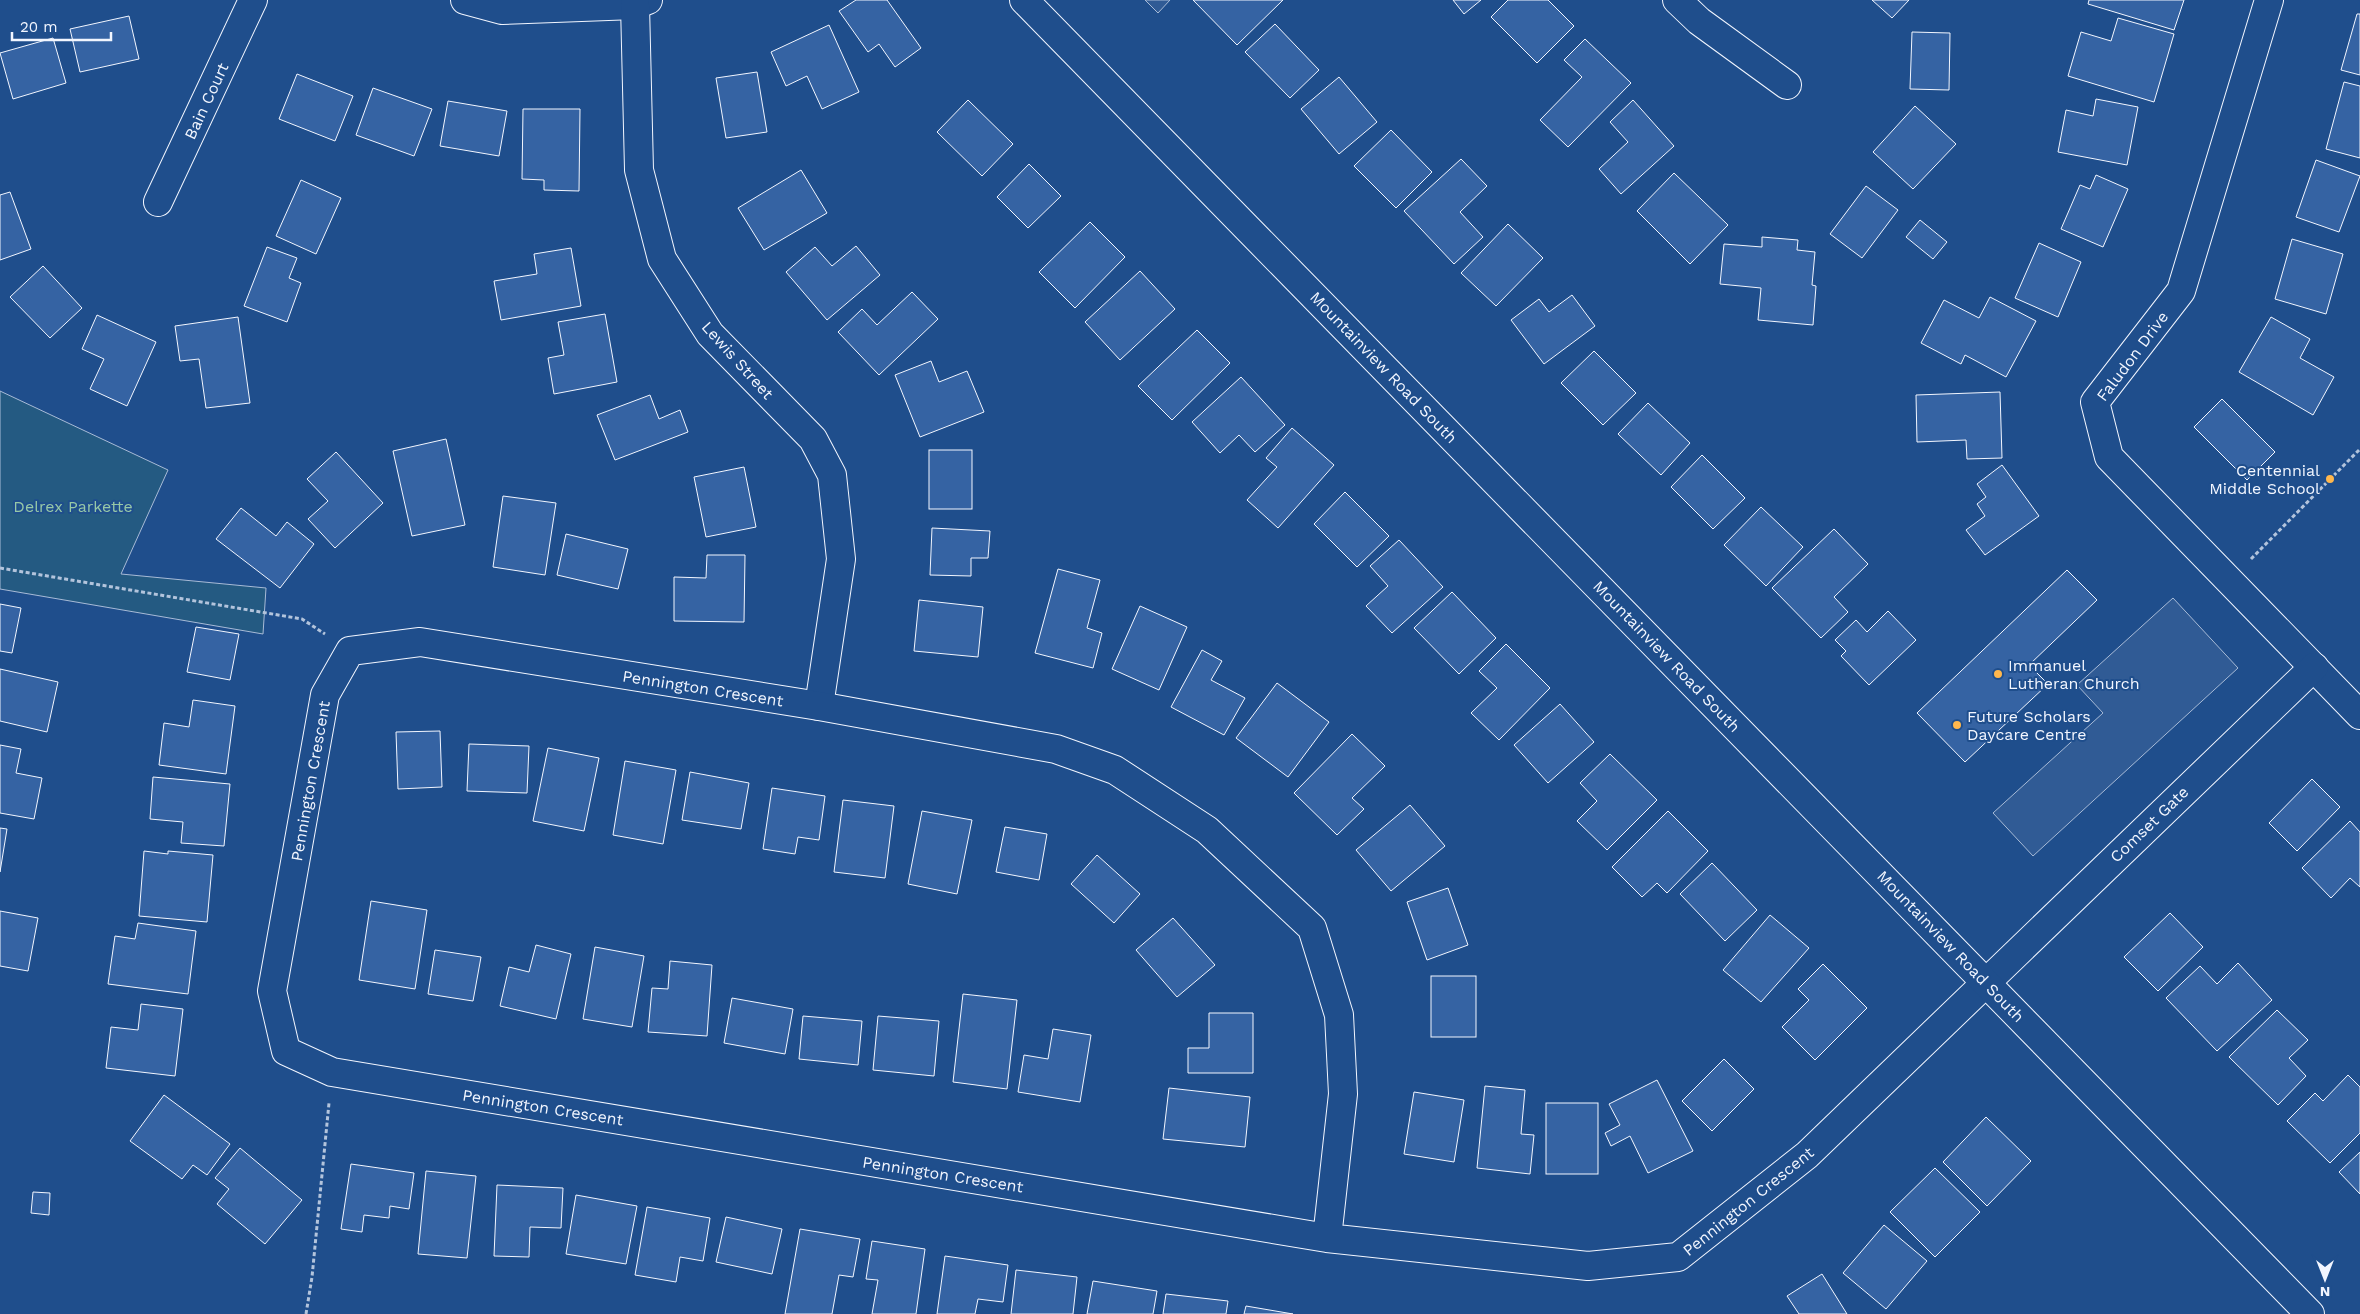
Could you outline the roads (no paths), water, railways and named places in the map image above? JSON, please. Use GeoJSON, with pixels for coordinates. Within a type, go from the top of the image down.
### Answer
{"type":"FeatureCollection","features":[{"type":"Feature","properties":{"kind":"street","name":"Bain Court"},"geometry":{"type":"LineString","coordinates":[[158,202],[253,0]]}},
{"type":"Feature","properties":{"kind":"street"},"geometry":{"type":"LineString","coordinates":[[465,0],[502,10],[642,2]]}},
{"type":"Feature","properties":{"kind":"street","name":"Mountainview Road South"},"geometry":{"type":"LineString","coordinates":[[1024,0],[2310,1314]]}},
{"type":"Feature","properties":{"kind":"street"},"geometry":{"type":"LineString","coordinates":[[1677,0],[1699,21],[1787,84]]}},
{"type":"Feature","properties":{"kind":"street","name":"Faludon Drive"},"geometry":{"type":"LineString","coordinates":[[2268,0],[2181,291],[2095,402],[2109,457],[2360,714]]}},
{"type":"Feature","properties":{"kind":"street","name":"Lewis Street"},"geometry":{"type":"LineString","coordinates":[[642,2],[638,170],[662,259],[710,334],[813,439],[832,474],[841,559],[819,706]]}},
{"type":"Feature","properties":{"kind":"street","name":"Pennington Crescent"},"geometry":{"type":"LineString","coordinates":[[1327,1238],[1344,1094],[1340,1015],[1312,928],[1207,830],[1115,770],[1056,749],[819,706],[420,642],[350,651],[325,695],[272,991],[286,1051],[332,1072],[1327,1238],[1588,1266],[1678,1257],[1807,1155],[1986,982]]}},
{"type":"Feature","properties":{"kind":"street","name":"Comset Gate"},"geometry":{"type":"LineString","coordinates":[[1986,982],[2314,667]]}},
{"type":"Feature","properties":{"kind":"place","name":"Centennial Middle School"},"geometry":{"type":"Point","coordinates":[2330,479]}},
{"type":"Feature","properties":{"kind":"place","name":"Immanuel Lutheran Church"},"geometry":{"type":"Point","coordinates":[1998,674]}},
{"type":"Feature","properties":{"kind":"place","name":"Future Scholars Daycare Centre"},"geometry":{"type":"Point","coordinates":[1957,725]}},
{"type":"Feature","properties":{"kind":"park label","name":"Delrex Parkette"},"geometry":{"type":"Point","coordinates":[73,506]}}]}
